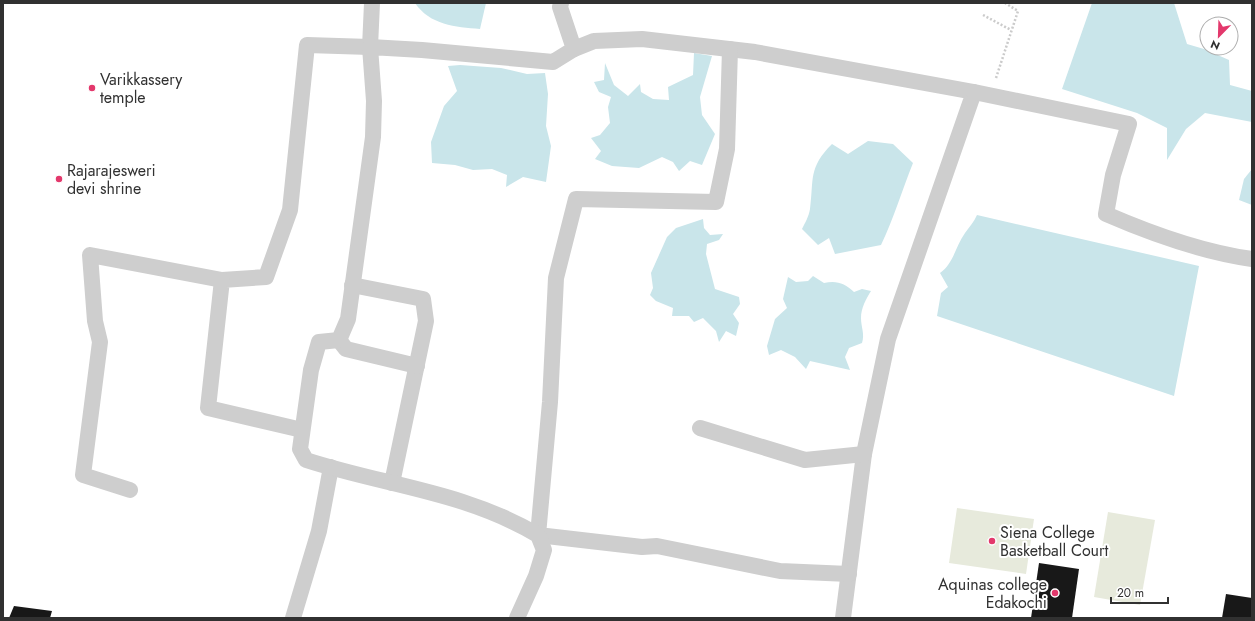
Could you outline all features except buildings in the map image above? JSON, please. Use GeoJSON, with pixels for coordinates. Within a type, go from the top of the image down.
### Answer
{"type":"FeatureCollection","features":[{"type":"Feature","properties":{"kind":"street"},"geometry":{"type":"LineString","coordinates":[[339,340],[348,319],[373,137],[374,101],[370,47],[372,3]]}},
{"type":"Feature","properties":{"kind":"street"},"geometry":{"type":"LineString","coordinates":[[561,3],[560,7],[574,49]]}},
{"type":"Feature","properties":{"kind":"street"},"geometry":{"type":"LineString","coordinates":[[130,490],[83,475],[100,342],[95,322],[90,255],[222,280],[266,277],[290,210],[307,45],[422,50],[553,62],[574,49],[594,41],[642,39],[755,52],[974,92],[1129,124],[1113,175],[1106,214],[1137,227],[1203,248],[1252,259]]}},
{"type":"Feature","properties":{"kind":"street"},"geometry":{"type":"LineString","coordinates":[[517,618],[536,576],[544,550],[538,535],[550,402],[556,278],[576,199],[716,202],[727,149],[730,49]]}},
{"type":"Feature","properties":{"kind":"street"},"geometry":{"type":"LineString","coordinates":[[843,618],[864,454],[888,339],[974,92]]}},
{"type":"Feature","properties":{"kind":"street"},"geometry":{"type":"LineString","coordinates":[[222,280],[208,408],[302,430]]}},
{"type":"Feature","properties":{"kind":"street"},"geometry":{"type":"LineString","coordinates":[[352,285],[423,299],[426,321],[392,482]]}},
{"type":"Feature","properties":{"kind":"street"},"geometry":{"type":"LineString","coordinates":[[339,340],[319,342],[311,370],[300,449],[306,460],[442,494],[513,520],[538,535],[642,547],[657,546],[780,571],[849,574]]}},
{"type":"Feature","properties":{"kind":"street"},"geometry":{"type":"LineString","coordinates":[[339,340],[346,349],[417,366]]}},
{"type":"Feature","properties":{"kind":"street"},"geometry":{"type":"LineString","coordinates":[[700,428],[805,460],[864,454]]}},
{"type":"Feature","properties":{"kind":"street"},"geometry":{"type":"LineString","coordinates":[[293,618],[319,531],[332,467]]}},
{"type":"Feature","properties":{"kind":"path"},"geometry":{"type":"LineString","coordinates":[[992,96],[1018,11],[1005,3]]}},
{"type":"Feature","properties":{"kind":"path"},"geometry":{"type":"LineString","coordinates":[[983,15],[1011,30]]}},
{"type":"Feature","properties":{"kind":"shaded area","name":"Siena College Basketball Court"},"geometry":{"type":"Polygon","coordinates":[[[957,508],[1034,519],[1026,574],[949,563],[957,508]]]}},
{"type":"Feature","properties":{"kind":"shaded area"},"geometry":{"type":"Polygon","coordinates":[[[1108,512],[1155,520],[1140,605],[1094,597],[1108,512]]]}},
{"type":"Feature","properties":{"kind":"water"},"geometry":{"type":"Polygon","coordinates":[[[415,3],[486,3],[480,29],[444,24],[428,16],[415,3]]]}},
{"type":"Feature","properties":{"kind":"water"},"geometry":{"type":"Polygon","coordinates":[[[1092,3],[1174,3],[1187,44],[1199,48],[1199,56],[1220,56],[1229,60],[1230,85],[1252,91],[1252,122],[1205,113],[1186,129],[1167,160],[1167,128],[1137,113],[1062,89],[1092,3]]]}},
{"type":"Feature","properties":{"kind":"water"},"geometry":{"type":"Polygon","coordinates":[[[694,53],[712,56],[700,97],[702,115],[715,134],[702,165],[690,161],[679,171],[673,162],[662,157],[639,168],[612,166],[595,159],[601,151],[591,138],[600,135],[610,123],[608,107],[611,97],[599,92],[594,82],[604,80],[605,63],[614,85],[628,96],[640,84],[641,92],[653,99],[669,100],[668,87],[693,75],[694,53]]]}},
{"type":"Feature","properties":{"kind":"water"},"geometry":{"type":"Polygon","coordinates":[[[460,65],[501,68],[527,74],[545,73],[548,94],[546,126],[551,146],[546,182],[523,177],[506,187],[507,175],[492,169],[473,170],[455,165],[432,163],[431,142],[444,106],[457,91],[448,66],[460,65]]]}},
{"type":"Feature","properties":{"kind":"water"},"geometry":{"type":"Polygon","coordinates":[[[868,141],[893,144],[913,163],[881,245],[835,254],[829,238],[818,245],[802,229],[809,212],[812,182],[816,167],[824,152],[832,144],[848,154],[868,141]]]}},
{"type":"Feature","properties":{"kind":"water"},"geometry":{"type":"Polygon","coordinates":[[[1252,169],[1252,205],[1239,200],[1244,179],[1252,169]]]}},
{"type":"Feature","properties":{"kind":"water"},"geometry":{"type":"Polygon","coordinates":[[[977,215],[1199,266],[1174,396],[937,316],[941,293],[948,287],[940,273],[945,269],[951,260],[962,238],[977,215]]]}},
{"type":"Feature","properties":{"kind":"water"},"geometry":{"type":"Polygon","coordinates":[[[703,219],[704,228],[710,235],[723,234],[719,240],[707,244],[706,254],[715,289],[739,297],[740,304],[733,314],[739,323],[736,336],[726,331],[719,342],[716,331],[703,318],[694,322],[689,316],[672,316],[673,308],[656,301],[650,295],[653,288],[651,273],[667,237],[676,228],[703,219]]]}},
{"type":"Feature","properties":{"kind":"water"},"geometry":{"type":"Polygon","coordinates":[[[813,276],[824,283],[840,283],[847,286],[854,292],[862,289],[871,291],[864,304],[861,314],[863,337],[862,343],[849,348],[845,357],[850,370],[810,361],[806,369],[795,357],[781,350],[769,355],[767,346],[775,319],[787,308],[783,299],[788,277],[796,282],[808,281],[813,276]]]}},
{"type":"Feature","properties":{"kind":"place","name":"Varikkassery temple"},"geometry":{"type":"Point","coordinates":[92,88]}},
{"type":"Feature","properties":{"kind":"place","name":"Rajarajesweri devi shrine"},"geometry":{"type":"Point","coordinates":[59,179]}},
{"type":"Feature","properties":{"kind":"place","name":"Siena College Basketball Court"},"geometry":{"type":"Point","coordinates":[992,541]}},
{"type":"Feature","properties":{"kind":"place","name":"Aquinas college Edakochi"},"geometry":{"type":"Point","coordinates":[1055,593]}}]}
